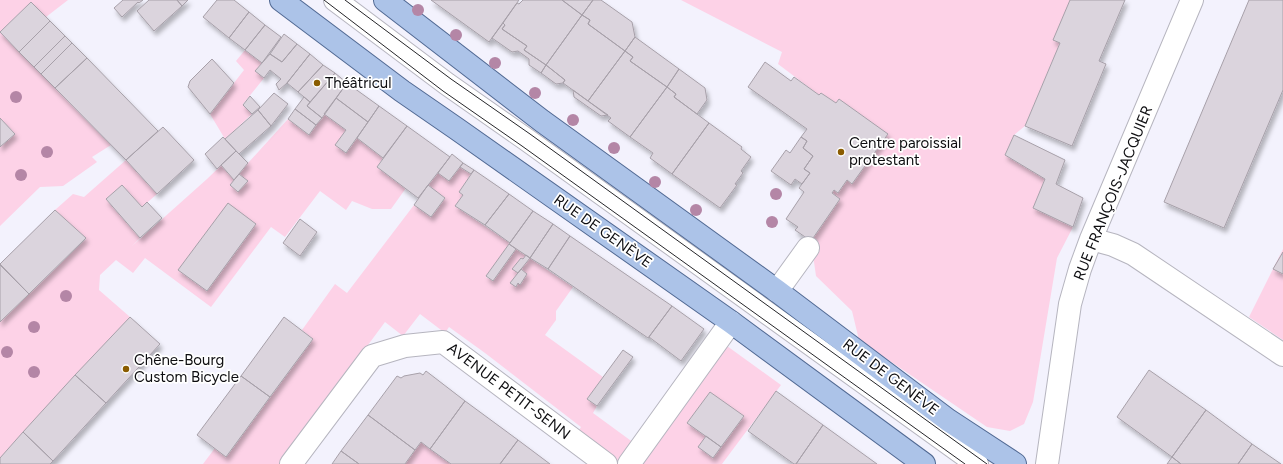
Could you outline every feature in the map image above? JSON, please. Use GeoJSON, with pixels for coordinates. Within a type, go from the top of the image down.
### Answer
{"type":"FeatureCollection","features":[{"type":"Feature","properties":{"kind":"main road","name":"RUE DE GENÈVE"},"geometry":{"type":"LineString","coordinates":[[281,0],[402,92],[458,128],[731,322],[924,464]]}},
{"type":"Feature","properties":{"kind":"main road","name":"RUE DE GENÈVE"},"geometry":{"type":"LineString","coordinates":[[385,0],[549,126],[777,291],[948,420],[1015,464]]}},
{"type":"Feature","properties":{"kind":"street"},"geometry":{"type":"LineString","coordinates":[[335,0],[447,84],[977,464]]}},
{"type":"Feature","properties":{"kind":"street","name":"RUE FRANÇOIS-JACQUIER"},"geometry":{"type":"LineString","coordinates":[[1047,464],[1070,304],[1080,269],[1091,239],[1192,0]]}},
{"type":"Feature","properties":{"kind":"street"},"geometry":{"type":"LineString","coordinates":[[1091,239],[1113,245],[1133,254],[1283,354]]}},
{"type":"Feature","properties":{"kind":"street"},"geometry":{"type":"LineString","coordinates":[[777,291],[808,248]]}},
{"type":"Feature","properties":{"kind":"street"},"geometry":{"type":"LineString","coordinates":[[629,464],[731,322]]}},
{"type":"Feature","properties":{"kind":"street","name":"AVENUE PETIT-SENN"},"geometry":{"type":"LineString","coordinates":[[291,464],[372,356],[404,346],[443,342],[606,464]]}},
{"type":"Feature","properties":{"kind":"shaded area"},"geometry":{"type":"Polygon","coordinates":[[[0,0],[68,0],[46,17],[31,2],[0,32],[0,0]]]}},
{"type":"Feature","properties":{"kind":"shaded area"},"geometry":{"type":"Polygon","coordinates":[[[681,0],[1070,0],[1060,43],[1025,126],[1014,135],[1005,155],[1045,179],[1033,208],[1073,227],[1057,258],[1033,402],[1024,424],[1010,431],[987,427],[859,340],[852,311],[816,276],[811,241],[840,199],[832,193],[834,190],[838,193],[847,180],[852,183],[887,134],[839,99],[836,103],[821,93],[819,95],[778,64],[782,52],[681,0]]]}},
{"type":"Feature","properties":{"kind":"shaded area"},"geometry":{"type":"Polygon","coordinates":[[[0,32],[111,145],[92,157],[97,162],[63,186],[40,187],[0,226],[0,147],[15,134],[0,118],[0,32]]]}},
{"type":"Feature","properties":{"kind":"shaded area"},"geometry":{"type":"Polygon","coordinates":[[[245,50],[262,63],[256,71],[264,78],[243,104],[252,114],[225,139],[210,114],[244,70],[236,61],[245,50]]]}},
{"type":"Feature","properties":{"kind":"shaded area"},"geometry":{"type":"Polygon","coordinates":[[[324,114],[346,130],[336,145],[346,153],[357,138],[383,158],[377,167],[406,188],[391,209],[372,209],[352,201],[346,210],[320,191],[285,237],[271,227],[211,307],[145,258],[133,273],[116,260],[100,275],[99,290],[130,317],[0,458],[0,322],[86,239],[55,210],[73,194],[84,197],[126,160],[157,194],[142,207],[122,185],[106,199],[140,238],[132,246],[236,151],[248,163],[288,119],[309,135],[324,114]]]}},
{"type":"Feature","properties":{"kind":"shaded area"},"geometry":{"type":"Polygon","coordinates":[[[460,167],[471,174],[459,192],[463,195],[455,206],[510,243],[486,277],[493,281],[516,249],[573,287],[556,311],[556,320],[545,335],[603,377],[587,399],[597,406],[593,413],[634,443],[621,464],[578,432],[581,427],[485,353],[449,327],[445,333],[420,314],[403,336],[385,322],[280,464],[203,464],[215,448],[227,456],[313,339],[302,330],[335,284],[347,293],[414,205],[431,217],[445,198],[428,185],[438,173],[449,181],[460,167]]]}},
{"type":"Feature","properties":{"kind":"shaded area"},"geometry":{"type":"Polygon","coordinates":[[[1283,249],[1283,340],[1249,317],[1283,249]]]}},
{"type":"Feature","properties":{"kind":"shaded area"},"geometry":{"type":"Polygon","coordinates":[[[727,346],[781,385],[722,464],[639,464],[727,346]]]}},
{"type":"Feature","properties":{"kind":"shaded area"},"geometry":{"type":"Polygon","coordinates":[[[421,442],[451,464],[405,464],[421,442]]]}},
{"type":"Feature","properties":{"kind":"building"},"geometry":{"type":"Polygon","coordinates":[[[123,0],[143,0],[139,3],[138,2],[122,17],[114,8],[123,0]]]}},
{"type":"Feature","properties":{"kind":"building"},"geometry":{"type":"Polygon","coordinates":[[[149,0],[177,0],[182,6],[154,31],[137,11],[149,0]]]}},
{"type":"Feature","properties":{"kind":"building"},"geometry":{"type":"Polygon","coordinates":[[[177,0],[188,0],[182,6],[177,0]]]}},
{"type":"Feature","properties":{"kind":"building"},"geometry":{"type":"Polygon","coordinates":[[[217,0],[234,0],[249,12],[229,38],[203,17],[217,0]]]}},
{"type":"Feature","properties":{"kind":"building"},"geometry":{"type":"Polygon","coordinates":[[[431,0],[519,0],[489,42],[431,0]]]}},
{"type":"Feature","properties":{"kind":"building"},"geometry":{"type":"Polygon","coordinates":[[[523,0],[562,0],[582,15],[546,65],[524,50],[527,46],[502,29],[505,25],[503,23],[517,3],[519,4],[523,0]]]}},
{"type":"Feature","properties":{"kind":"building"},"geometry":{"type":"Polygon","coordinates":[[[562,0],[593,0],[582,15],[562,0]]]}},
{"type":"Feature","properties":{"kind":"building"},"geometry":{"type":"Polygon","coordinates":[[[593,0],[601,0],[632,22],[635,37],[625,51],[588,24],[590,20],[582,15],[593,0]]]}},
{"type":"Feature","properties":{"kind":"building"},"geometry":{"type":"Polygon","coordinates":[[[1070,0],[1125,0],[1099,61],[1106,64],[1072,146],[1025,126],[1060,43],[1053,40],[1070,0]]]}},
{"type":"Feature","properties":{"kind":"building"},"geometry":{"type":"Polygon","coordinates":[[[1249,0],[1283,0],[1283,90],[1224,228],[1164,202],[1249,0]]]}},
{"type":"Feature","properties":{"kind":"building"},"geometry":{"type":"Polygon","coordinates":[[[31,2],[50,21],[19,52],[0,32],[31,2]]]}},
{"type":"Feature","properties":{"kind":"building"},"geometry":{"type":"Polygon","coordinates":[[[249,12],[265,25],[245,50],[229,38],[249,12]]]}},
{"type":"Feature","properties":{"kind":"building"},"geometry":{"type":"Polygon","coordinates":[[[582,15],[590,20],[588,24],[625,51],[588,101],[563,83],[565,80],[546,65],[582,15]]]}},
{"type":"Feature","properties":{"kind":"building"},"geometry":{"type":"Polygon","coordinates":[[[50,21],[65,36],[34,67],[19,52],[50,21]]]}},
{"type":"Feature","properties":{"kind":"building"},"geometry":{"type":"Polygon","coordinates":[[[503,23],[505,25],[502,29],[527,46],[524,50],[546,65],[541,73],[529,65],[529,59],[518,51],[512,52],[492,38],[503,23]]]}},
{"type":"Feature","properties":{"kind":"building"},"geometry":{"type":"Polygon","coordinates":[[[265,25],[281,37],[262,63],[245,50],[265,25]]]}},
{"type":"Feature","properties":{"kind":"building"},"geometry":{"type":"Polygon","coordinates":[[[284,34],[297,44],[282,62],[270,54],[284,34]]]}},
{"type":"Feature","properties":{"kind":"building"},"geometry":{"type":"Polygon","coordinates":[[[65,36],[72,43],[41,74],[34,67],[65,36]]]}},
{"type":"Feature","properties":{"kind":"building"},"geometry":{"type":"Polygon","coordinates":[[[635,37],[679,69],[667,87],[630,61],[633,57],[625,51],[635,37]]]}},
{"type":"Feature","properties":{"kind":"building"},"geometry":{"type":"Polygon","coordinates":[[[72,43],[87,58],[55,88],[41,74],[72,43]]]}},
{"type":"Feature","properties":{"kind":"building"},"geometry":{"type":"Polygon","coordinates":[[[297,44],[310,54],[287,83],[279,90],[276,84],[281,79],[270,70],[264,78],[255,71],[270,54],[282,62],[297,44]]]}},
{"type":"Feature","properties":{"kind":"building"},"geometry":{"type":"Polygon","coordinates":[[[625,51],[633,57],[630,61],[667,87],[630,137],[608,121],[611,118],[588,101],[625,51]]]}},
{"type":"Feature","properties":{"kind":"building"},"geometry":{"type":"Polygon","coordinates":[[[310,54],[323,65],[298,92],[287,83],[310,54]]]}},
{"type":"Feature","properties":{"kind":"building"},"geometry":{"type":"Polygon","coordinates":[[[87,58],[158,131],[126,160],[55,88],[87,58]]]}},
{"type":"Feature","properties":{"kind":"building"},"geometry":{"type":"Polygon","coordinates":[[[212,59],[234,83],[210,114],[188,87],[190,81],[212,59]]]}},
{"type":"Feature","properties":{"kind":"building","name":"Centre paroissial protestant"},"geometry":{"type":"Polygon","coordinates":[[[765,62],[791,81],[794,77],[819,95],[821,93],[836,103],[839,99],[888,134],[852,184],[847,180],[838,193],[834,190],[832,193],[840,199],[811,241],[795,230],[798,227],[786,219],[804,192],[799,188],[810,173],[804,169],[813,156],[803,148],[807,141],[801,137],[807,129],[748,87],[765,62]]]}},
{"type":"Feature","properties":{"kind":"building"},"geometry":{"type":"Polygon","coordinates":[[[323,65],[335,73],[310,102],[298,92],[323,65]]]}},
{"type":"Feature","properties":{"kind":"building"},"geometry":{"type":"Polygon","coordinates":[[[546,65],[565,80],[563,83],[556,84],[541,73],[546,65]]]}},
{"type":"Feature","properties":{"kind":"building"},"geometry":{"type":"Polygon","coordinates":[[[679,69],[705,88],[707,100],[697,114],[674,97],[676,94],[667,87],[679,69]]]}},
{"type":"Feature","properties":{"kind":"building"},"geometry":{"type":"Polygon","coordinates":[[[335,73],[347,83],[322,118],[307,106],[335,73]]]}},
{"type":"Feature","properties":{"kind":"building"},"geometry":{"type":"Polygon","coordinates":[[[347,83],[379,106],[368,122],[336,98],[347,83]]]}},
{"type":"Feature","properties":{"kind":"building"},"geometry":{"type":"Polygon","coordinates":[[[667,87],[676,94],[674,97],[709,123],[672,174],[650,158],[653,153],[630,137],[667,87]]]}},
{"type":"Feature","properties":{"kind":"building"},"geometry":{"type":"Polygon","coordinates":[[[573,90],[608,115],[601,116],[574,97],[573,90]]]}},
{"type":"Feature","properties":{"kind":"building"},"geometry":{"type":"Polygon","coordinates":[[[274,93],[288,104],[271,126],[258,110],[274,93]]]}},
{"type":"Feature","properties":{"kind":"building"},"geometry":{"type":"Polygon","coordinates":[[[250,96],[260,107],[252,114],[243,105],[250,96]]]}},
{"type":"Feature","properties":{"kind":"building"},"geometry":{"type":"Polygon","coordinates":[[[304,97],[310,102],[307,106],[322,118],[316,125],[295,109],[304,97]]]}},
{"type":"Feature","properties":{"kind":"building"},"geometry":{"type":"Polygon","coordinates":[[[336,98],[368,122],[346,153],[335,145],[346,130],[324,114],[336,98]]]}},
{"type":"Feature","properties":{"kind":"building"},"geometry":{"type":"Polygon","coordinates":[[[379,106],[407,126],[383,158],[357,138],[379,106]]]}},
{"type":"Feature","properties":{"kind":"building"},"geometry":{"type":"Polygon","coordinates":[[[295,109],[316,125],[309,135],[288,119],[295,109]]]}},
{"type":"Feature","properties":{"kind":"building"},"geometry":{"type":"Polygon","coordinates":[[[258,110],[271,126],[239,154],[225,139],[258,110]]]}},
{"type":"Feature","properties":{"kind":"building"},"geometry":{"type":"Polygon","coordinates":[[[0,118],[15,134],[0,147],[0,118]]]}},
{"type":"Feature","properties":{"kind":"building"},"geometry":{"type":"Polygon","coordinates":[[[709,123],[742,147],[741,149],[751,157],[741,171],[743,173],[735,184],[737,185],[720,208],[672,174],[709,123]]]}},
{"type":"Feature","properties":{"kind":"building"},"geometry":{"type":"Polygon","coordinates":[[[407,126],[450,157],[418,198],[377,167],[407,126]]]}},
{"type":"Feature","properties":{"kind":"building"},"geometry":{"type":"Polygon","coordinates":[[[163,127],[194,160],[157,194],[126,160],[163,127]]]}},
{"type":"Feature","properties":{"kind":"building"},"geometry":{"type":"Polygon","coordinates":[[[1014,135],[1065,160],[1056,184],[1083,198],[1073,227],[1033,208],[1045,179],[1005,155],[1014,135]]]}},
{"type":"Feature","properties":{"kind":"building"},"geometry":{"type":"Polygon","coordinates":[[[223,137],[236,151],[217,169],[205,154],[223,137]]]}},
{"type":"Feature","properties":{"kind":"building"},"geometry":{"type":"Polygon","coordinates":[[[801,137],[807,141],[803,148],[813,156],[804,169],[810,173],[802,184],[795,179],[791,185],[771,171],[786,150],[790,153],[801,137]]]}},
{"type":"Feature","properties":{"kind":"building"},"geometry":{"type":"Polygon","coordinates":[[[236,151],[248,163],[234,180],[221,165],[236,151]]]}},
{"type":"Feature","properties":{"kind":"building"},"geometry":{"type":"Polygon","coordinates":[[[452,154],[463,163],[449,181],[438,173],[452,154]]]}},
{"type":"Feature","properties":{"kind":"building"},"geometry":{"type":"Polygon","coordinates":[[[463,163],[474,170],[471,174],[460,167],[463,163]]]}},
{"type":"Feature","properties":{"kind":"building"},"geometry":{"type":"Polygon","coordinates":[[[474,170],[509,194],[485,225],[455,206],[463,195],[459,192],[474,170]]]}},
{"type":"Feature","properties":{"kind":"building"},"geometry":{"type":"Polygon","coordinates":[[[239,174],[248,181],[238,192],[230,185],[239,174]]]}},
{"type":"Feature","properties":{"kind":"building"},"geometry":{"type":"Polygon","coordinates":[[[122,185],[142,207],[147,202],[162,218],[140,238],[106,199],[122,185]]]}},
{"type":"Feature","properties":{"kind":"building"},"geometry":{"type":"Polygon","coordinates":[[[428,185],[445,198],[431,217],[414,205],[428,185]]]}},
{"type":"Feature","properties":{"kind":"building"},"geometry":{"type":"Polygon","coordinates":[[[509,194],[533,211],[510,243],[485,225],[509,194]]]}},
{"type":"Feature","properties":{"kind":"building"},"geometry":{"type":"Polygon","coordinates":[[[228,203],[256,224],[207,291],[178,270],[228,203]]]}},
{"type":"Feature","properties":{"kind":"building"},"geometry":{"type":"Polygon","coordinates":[[[55,210],[86,238],[29,294],[0,264],[55,210]]]}},
{"type":"Feature","properties":{"kind":"building"},"geometry":{"type":"Polygon","coordinates":[[[533,211],[553,224],[530,258],[509,244],[533,211]]]}},
{"type":"Feature","properties":{"kind":"building"},"geometry":{"type":"Polygon","coordinates":[[[300,219],[317,232],[300,256],[283,243],[300,219]]]}},
{"type":"Feature","properties":{"kind":"building"},"geometry":{"type":"Polygon","coordinates":[[[553,224],[570,236],[548,269],[530,258],[553,224]]]}},
{"type":"Feature","properties":{"kind":"building"},"geometry":{"type":"Polygon","coordinates":[[[570,236],[672,306],[648,338],[548,269],[570,236]]]}},
{"type":"Feature","properties":{"kind":"building"},"geometry":{"type":"Polygon","coordinates":[[[509,244],[516,249],[493,281],[486,276],[509,244]]]}},
{"type":"Feature","properties":{"kind":"building"},"geometry":{"type":"Polygon","coordinates":[[[1283,252],[1283,274],[1273,269],[1283,252]]]}},
{"type":"Feature","properties":{"kind":"building"},"geometry":{"type":"Polygon","coordinates":[[[526,255],[530,258],[518,273],[512,269],[521,258],[523,259],[526,255]]]}},
{"type":"Feature","properties":{"kind":"building"},"geometry":{"type":"Polygon","coordinates":[[[0,265],[29,294],[0,322],[0,265]]]}},
{"type":"Feature","properties":{"kind":"building"},"geometry":{"type":"Polygon","coordinates":[[[521,269],[527,274],[520,285],[518,283],[516,287],[510,283],[521,269]]]}},
{"type":"Feature","properties":{"kind":"building"},"geometry":{"type":"Polygon","coordinates":[[[672,306],[704,329],[681,361],[649,337],[672,306]]]}},
{"type":"Feature","properties":{"kind":"building"},"geometry":{"type":"Polygon","coordinates":[[[130,317],[160,344],[106,403],[75,375],[130,317]]]}},
{"type":"Feature","properties":{"kind":"building"},"geometry":{"type":"Polygon","coordinates":[[[284,317],[313,339],[270,397],[241,376],[284,317]]]}},
{"type":"Feature","properties":{"kind":"building"},"geometry":{"type":"Polygon","coordinates":[[[623,350],[633,357],[597,406],[587,399],[623,350]]]}},
{"type":"Feature","properties":{"kind":"building"},"geometry":{"type":"Polygon","coordinates":[[[1149,370],[1206,410],[1172,457],[1117,417],[1149,370]]]}},
{"type":"Feature","properties":{"kind":"building"},"geometry":{"type":"Polygon","coordinates":[[[426,371],[465,401],[430,449],[421,442],[415,450],[368,415],[397,376],[401,378],[420,373],[423,375],[426,371]]]}},
{"type":"Feature","properties":{"kind":"building"},"geometry":{"type":"Polygon","coordinates":[[[75,375],[106,403],[53,461],[23,432],[75,375]]]}},
{"type":"Feature","properties":{"kind":"building"},"geometry":{"type":"Polygon","coordinates":[[[241,376],[270,397],[226,457],[197,435],[241,376]]]}},
{"type":"Feature","properties":{"kind":"building"},"geometry":{"type":"Polygon","coordinates":[[[776,391],[823,425],[796,464],[748,431],[776,391]]]}},
{"type":"Feature","properties":{"kind":"building"},"geometry":{"type":"Polygon","coordinates":[[[710,392],[744,416],[721,447],[687,423],[710,392]]]}},
{"type":"Feature","properties":{"kind":"building"},"geometry":{"type":"Polygon","coordinates":[[[465,401],[518,440],[500,464],[451,464],[430,449],[465,401]]]}},
{"type":"Feature","properties":{"kind":"building"},"geometry":{"type":"Polygon","coordinates":[[[1206,410],[1252,444],[1238,464],[1181,464],[1172,457],[1206,410]]]}},
{"type":"Feature","properties":{"kind":"building"},"geometry":{"type":"Polygon","coordinates":[[[368,415],[415,450],[405,464],[359,464],[341,451],[368,415]]]}},
{"type":"Feature","properties":{"kind":"building"},"geometry":{"type":"Polygon","coordinates":[[[823,425],[877,464],[796,464],[823,425]]]}},
{"type":"Feature","properties":{"kind":"building"},"geometry":{"type":"Polygon","coordinates":[[[23,432],[53,461],[50,464],[0,464],[0,458],[23,432]]]}},
{"type":"Feature","properties":{"kind":"building"},"geometry":{"type":"Polygon","coordinates":[[[706,436],[721,447],[713,458],[698,447],[706,436]]]}},
{"type":"Feature","properties":{"kind":"building"},"geometry":{"type":"Polygon","coordinates":[[[518,440],[550,464],[500,464],[518,440]]]}},
{"type":"Feature","properties":{"kind":"building"},"geometry":{"type":"Polygon","coordinates":[[[1252,444],[1281,464],[1238,464],[1252,444]]]}},
{"type":"Feature","properties":{"kind":"building"},"geometry":{"type":"Polygon","coordinates":[[[341,451],[359,464],[332,464],[341,451]]]}},
{"type":"Feature","properties":{"kind":"building"},"geometry":{"type":"Polygon","coordinates":[[[1172,457],[1181,464],[1167,464],[1172,457]]]}},
{"type":"Feature","properties":{"kind":"tram line"},"geometry":{"type":"LineString","coordinates":[[324,0],[443,91],[965,464]]}},
{"type":"Feature","properties":{"kind":"tram line"},"geometry":{"type":"LineString","coordinates":[[345,0],[451,79],[530,134],[987,464]]}},
{"type":"Feature","properties":{"kind":"place","name":"Théâtricul"},"geometry":{"type":"Point","coordinates":[317,83]}},
{"type":"Feature","properties":{"kind":"place","name":"Centre paroissial protestant"},"geometry":{"type":"Point","coordinates":[841,152]}},
{"type":"Feature","properties":{"kind":"place","name":"Chêne-Bourg Custom Bicycle"},"geometry":{"type":"Point","coordinates":[126,369]}}]}
